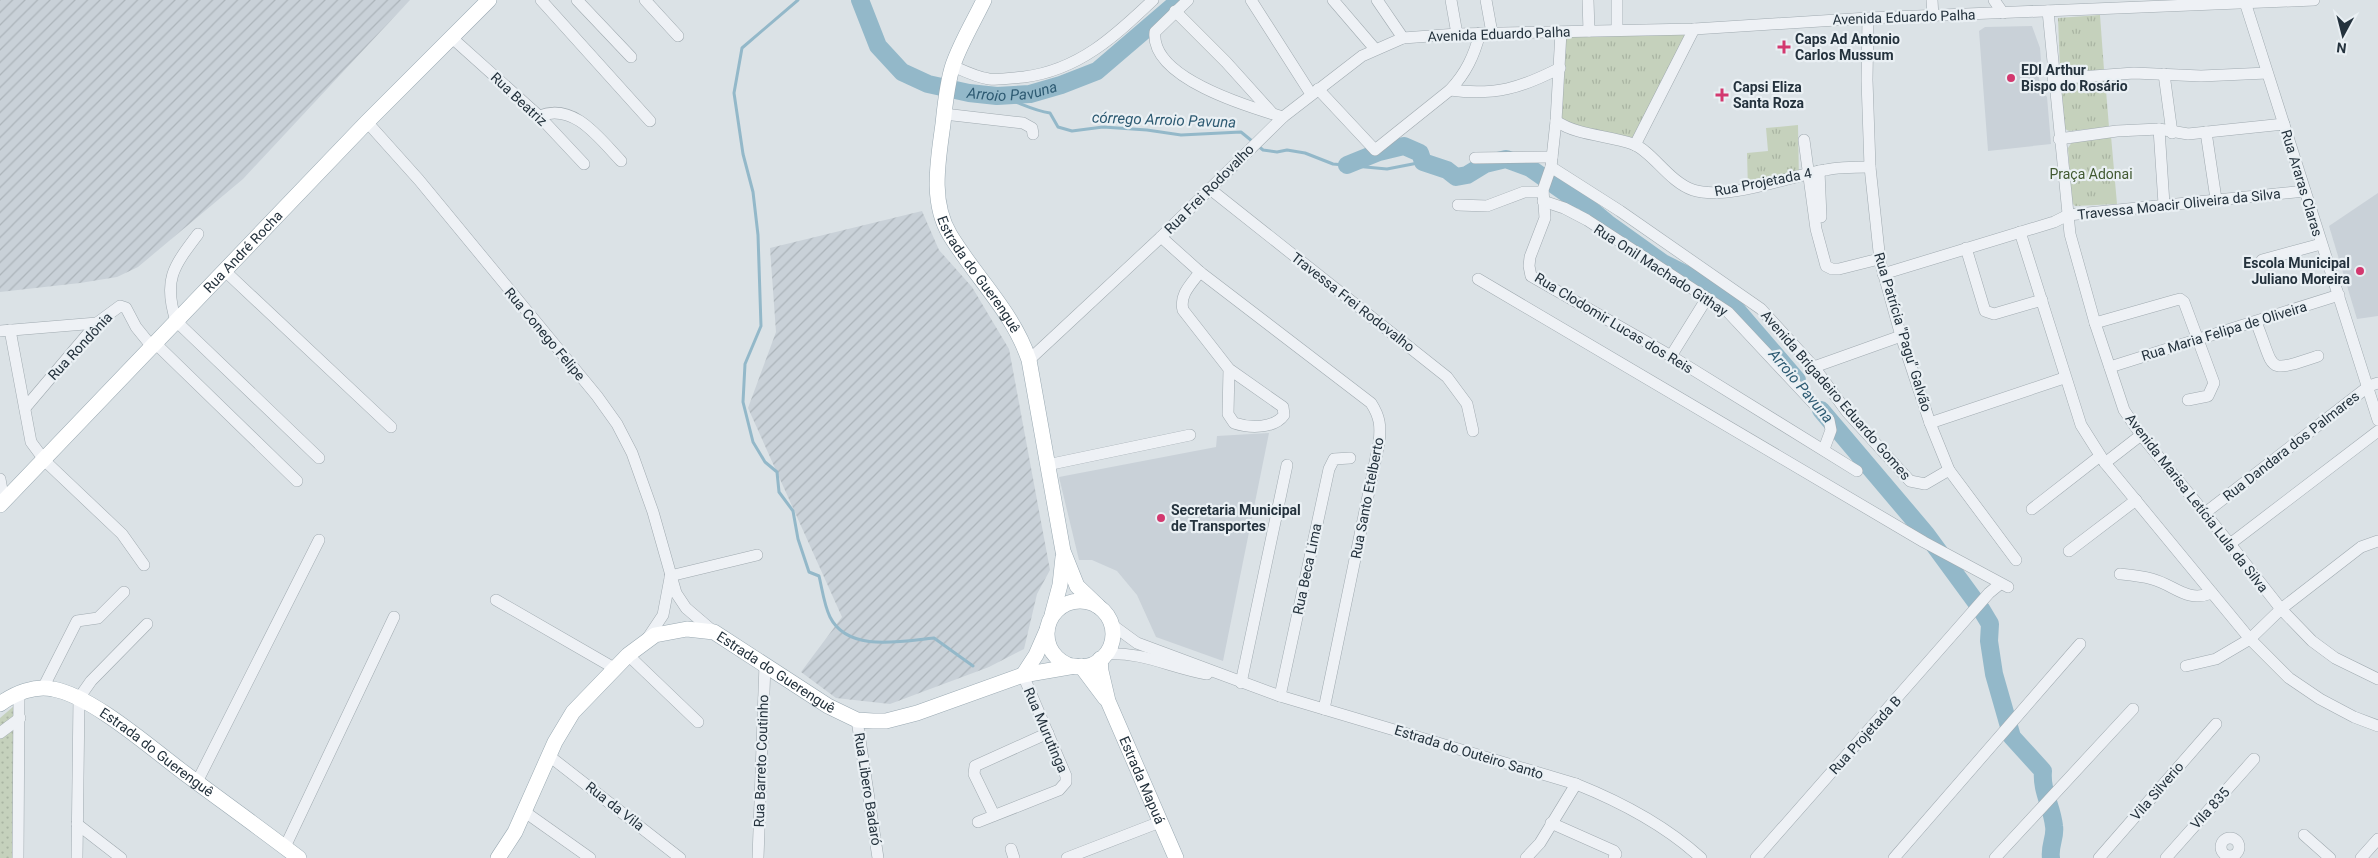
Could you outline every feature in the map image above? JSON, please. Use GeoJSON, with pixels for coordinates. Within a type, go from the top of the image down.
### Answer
{"type":"FeatureCollection","features":[{"type":"Feature","properties":{"kind":"main road","name":"Rua André Rocha"},"geometry":{"type":"LineString","coordinates":[[2,503],[155,346],[176,321],[226,272],[367,122],[489,0]]}},
{"type":"Feature","properties":{"kind":"main road","name":"Estrada do Guerenguê"},"geometry":{"type":"LineString","coordinates":[[984,0],[952,69],[944,112],[937,178],[939,206],[945,226],[1012,320],[1029,360],[1063,551],[1077,586],[1098,606]]}},
{"type":"Feature","properties":{"kind":"main road","name":"Estrada do Guerenguê"},"geometry":{"type":"LineString","coordinates":[[1023,675],[1036,655],[1049,624],[1060,585],[1063,551]]}},
{"type":"Feature","properties":{"kind":"main road"},"geometry":{"type":"LineString","coordinates":[[1072,602],[1090,602],[1098,606],[1108,617],[1111,624],[1112,640],[1103,657],[1091,664],[1078,666],[1060,660],[1054,654],[1047,638],[1049,624],[1063,605],[1072,602]]}},
{"type":"Feature","properties":{"kind":"main road","name":"Estrada do Guerenguê"},"geometry":{"type":"LineString","coordinates":[[498,858],[507,847],[525,812],[548,755],[562,728],[573,712],[614,668],[647,639],[677,630],[696,629],[714,632],[828,706],[857,720],[886,721],[901,718],[1023,675],[1078,666]]}},
{"type":"Feature","properties":{"kind":"main road","name":"Estrada Mapuá"},"geometry":{"type":"LineString","coordinates":[[1103,657],[1100,671],[1108,701],[1176,858]]}},
{"type":"Feature","properties":{"kind":"main road","name":"Estrada Mapuá"},"geometry":{"type":"LineString","coordinates":[[1078,666],[1108,701]]}},
{"type":"Feature","properties":{"kind":"main road","name":"Estrada do Guerenguê"},"geometry":{"type":"LineString","coordinates":[[0,704],[20,693],[43,688],[61,691],[79,698],[117,722],[299,858]]}},
{"type":"Feature","properties":{"kind":"street"},"geometry":{"type":"LineString","coordinates":[[541,0],[650,121]]}},
{"type":"Feature","properties":{"kind":"street"},"geometry":{"type":"LineString","coordinates":[[577,0],[631,56]]}},
{"type":"Feature","properties":{"kind":"street"},"geometry":{"type":"LineString","coordinates":[[645,0],[678,36]]}},
{"type":"Feature","properties":{"kind":"street"},"geometry":{"type":"LineString","coordinates":[[952,69],[998,80],[1030,76],[1066,67],[1094,52],[1114,37],[1153,0]]}},
{"type":"Feature","properties":{"kind":"street"},"geometry":{"type":"LineString","coordinates":[[1188,0],[1155,32],[1157,47],[1173,67],[1188,80],[1216,94],[1277,115]]}},
{"type":"Feature","properties":{"kind":"street"},"geometry":{"type":"LineString","coordinates":[[1251,0],[1315,91],[1376,150],[1450,90],[1468,66],[1486,33],[1486,0]]}},
{"type":"Feature","properties":{"kind":"street"},"geometry":{"type":"LineString","coordinates":[[1333,0],[1375,49]]}},
{"type":"Feature","properties":{"kind":"street"},"geometry":{"type":"LineString","coordinates":[[1376,0],[1403,38]]}},
{"type":"Feature","properties":{"kind":"street"},"geometry":{"type":"LineString","coordinates":[[1451,0],[1457,34]]}},
{"type":"Feature","properties":{"kind":"street"},"geometry":{"type":"LineString","coordinates":[[1588,0],[1589,31]]}},
{"type":"Feature","properties":{"kind":"street"},"geometry":{"type":"LineString","coordinates":[[1616,30],[1617,0]]}},
{"type":"Feature","properties":{"kind":"street"},"geometry":{"type":"LineString","coordinates":[[1932,0],[1933,17]]}},
{"type":"Feature","properties":{"kind":"street"},"geometry":{"type":"LineString","coordinates":[[1994,0],[2003,13]]}},
{"type":"Feature","properties":{"kind":"street","name":"Avenida Eduardo Palha"},"geometry":{"type":"LineString","coordinates":[[1403,38],[1486,33],[1694,28],[2209,2],[2314,0]]}},
{"type":"Feature","properties":{"kind":"street","name":"Rua Araras Claras"},"geometry":{"type":"LineString","coordinates":[[2245,2],[2321,244],[2373,385],[2378,420]]}},
{"type":"Feature","properties":{"kind":"street"},"geometry":{"type":"LineString","coordinates":[[1176,10],[1277,115]]}},
{"type":"Feature","properties":{"kind":"street","name":"Avenida Marisa Letícia Lula da Silva"},"geometry":{"type":"LineString","coordinates":[[2048,11],[2059,139],[2073,247],[2120,401],[2129,419],[2141,435],[2205,512],[2280,608],[2312,641],[2336,658],[2378,678]]}},
{"type":"Feature","properties":{"kind":"street","name":"Rua Patrícia \"Pagu\" Galvão"},"geometry":{"type":"LineString","coordinates":[[1868,18],[1867,80],[1870,167],[1879,259],[1883,274],[1930,423],[1949,470],[2016,560]]}},
{"type":"Feature","properties":{"kind":"street"},"geometry":{"type":"LineString","coordinates":[[1635,145],[1694,28]]}},
{"type":"Feature","properties":{"kind":"street","name":"Rua Clodomir Lucas dos Reis"},"geometry":{"type":"LineString","coordinates":[[1561,32],[1556,120],[1550,166],[1543,194],[1545,218],[1530,257],[1531,276],[1671,356],[1857,471]]}},
{"type":"Feature","properties":{"kind":"street","name":"Rua Beatriz"},"geometry":{"type":"LineString","coordinates":[[451,37],[539,116],[584,164]]}},
{"type":"Feature","properties":{"kind":"street","name":"Rua Frei Rodovalho"},"geometry":{"type":"LineString","coordinates":[[1029,360],[1210,189],[1268,130],[1277,115],[1375,49],[1403,38]]}},
{"type":"Feature","properties":{"kind":"street"},"geometry":{"type":"LineString","coordinates":[[1450,90],[1484,93],[1505,91],[1560,68]]}},
{"type":"Feature","properties":{"kind":"street"},"geometry":{"type":"LineString","coordinates":[[2053,79],[2134,73],[2202,76],[2267,73]]}},
{"type":"Feature","properties":{"kind":"street"},"geometry":{"type":"LineString","coordinates":[[2164,74],[2172,133]]}},
{"type":"Feature","properties":{"kind":"street"},"geometry":{"type":"LineString","coordinates":[[539,116],[558,111],[572,117],[584,124],[621,161]]}},
{"type":"Feature","properties":{"kind":"street"},"geometry":{"type":"LineString","coordinates":[[944,112],[1023,123],[1032,128],[1033,134]]}},
{"type":"Feature","properties":{"kind":"street","name":"Rua Projetada 4"},"geometry":{"type":"LineString","coordinates":[[1556,120],[1574,130],[1635,145],[1686,187],[1703,192],[1736,190],[1814,172],[1870,167]]}},
{"type":"Feature","properties":{"kind":"street","name":"Rua Conego Felipe"},"geometry":{"type":"LineString","coordinates":[[367,122],[419,180],[618,424],[632,453],[650,504],[670,576],[684,604],[714,632]]}},
{"type":"Feature","properties":{"kind":"street"},"geometry":{"type":"LineString","coordinates":[[2059,139],[2117,131],[2159,129],[2172,133],[2188,134],[2284,124]]}},
{"type":"Feature","properties":{"kind":"street"},"geometry":{"type":"LineString","coordinates":[[2159,129],[2164,204]]}},
{"type":"Feature","properties":{"kind":"street"},"geometry":{"type":"LineString","coordinates":[[2206,132],[2216,199]]}},
{"type":"Feature","properties":{"kind":"street"},"geometry":{"type":"LineString","coordinates":[[1804,140],[1814,172],[1817,233],[1826,266],[1832,270],[1879,259]]}},
{"type":"Feature","properties":{"kind":"street"},"geometry":{"type":"LineString","coordinates":[[1475,158],[1550,166]]}},
{"type":"Feature","properties":{"kind":"street","name":"Avenida Brigadeiro Eduardo Gomes"},"geometry":{"type":"LineString","coordinates":[[1550,166],[1620,211],[1761,309],[1814,367],[1860,428],[1910,481],[1925,484],[1949,470]]}},
{"type":"Feature","properties":{"kind":"street","name":"Travessa Frei Rodovalho"},"geometry":{"type":"LineString","coordinates":[[1210,189],[1447,377],[1467,404],[1473,432]]}},
{"type":"Feature","properties":{"kind":"street","name":"Travessa Moacir Oliveira da Silva"},"geometry":{"type":"LineString","coordinates":[[1883,274],[2054,222],[2068,216],[2164,204],[2305,191]]}},
{"type":"Feature","properties":{"kind":"street"},"geometry":{"type":"LineString","coordinates":[[1458,204],[1487,206],[1524,192],[1543,194]]}},
{"type":"Feature","properties":{"kind":"street","name":"Rua Onil Machado Githay"},"geometry":{"type":"LineString","coordinates":[[1543,194],[1587,220],[1707,298],[1738,322],[1829,420],[1831,430],[1824,449]]}},
{"type":"Feature","properties":{"kind":"street"},"geometry":{"type":"LineString","coordinates":[[2020,232],[2064,378],[2081,425],[2103,459],[2250,639],[2289,678],[2320,699],[2354,717],[2378,726]]}},
{"type":"Feature","properties":{"kind":"street"},"geometry":{"type":"LineString","coordinates":[[198,234],[178,263],[169,288],[170,303],[176,321],[320,458]]}},
{"type":"Feature","properties":{"kind":"street","name":"Rua Santo Etelberto"},"geometry":{"type":"LineString","coordinates":[[1161,237],[1200,272],[1371,403],[1378,414],[1381,425],[1379,442],[1324,709]]}},
{"type":"Feature","properties":{"kind":"street"},"geometry":{"type":"LineString","coordinates":[[2262,260],[2321,244]]}},
{"type":"Feature","properties":{"kind":"street"},"geometry":{"type":"LineString","coordinates":[[1966,248],[1985,311],[1988,314],[1994,314],[2042,300]]}},
{"type":"Feature","properties":{"kind":"street"},"geometry":{"type":"LineString","coordinates":[[226,272],[391,427]]}},
{"type":"Feature","properties":{"kind":"street"},"geometry":{"type":"LineString","coordinates":[[1200,272],[1184,293],[1183,310],[1229,369],[1283,407],[1284,415],[1281,420],[1275,423],[1248,426],[1234,423],[1228,414],[1229,369]]}},
{"type":"Feature","properties":{"kind":"street","name":"Rua Projetada B"},"geometry":{"type":"LineString","coordinates":[[1478,278],[1924,542],[2004,586],[1989,593],[1756,858]]}},
{"type":"Feature","properties":{"kind":"street","name":"Rua Maria Felipa de Oliveira"},"geometry":{"type":"LineString","coordinates":[[2110,367],[2339,295]]}},
{"type":"Feature","properties":{"kind":"street"},"geometry":{"type":"LineString","coordinates":[[1671,356],[1707,298]]}},
{"type":"Feature","properties":{"kind":"street"},"geometry":{"type":"LineString","coordinates":[[2095,323],[2180,299],[2184,302],[2214,383],[2208,396],[2188,400]]}},
{"type":"Feature","properties":{"kind":"street","name":"Rua Rondônia"},"geometry":{"type":"LineString","coordinates":[[25,408],[97,323],[117,307],[124,306],[136,326],[155,346]]}},
{"type":"Feature","properties":{"kind":"street"},"geometry":{"type":"LineString","coordinates":[[2256,322],[2271,363],[2277,367],[2284,368],[2318,356]]}},
{"type":"Feature","properties":{"kind":"street"},"geometry":{"type":"LineString","coordinates":[[97,323],[5,330],[25,408],[31,442],[45,460],[122,534],[144,565]]}},
{"type":"Feature","properties":{"kind":"street"},"geometry":{"type":"LineString","coordinates":[[1814,367],[1901,336]]}},
{"type":"Feature","properties":{"kind":"street"},"geometry":{"type":"LineString","coordinates":[[155,346],[297,481]]}},
{"type":"Feature","properties":{"kind":"street"},"geometry":{"type":"LineString","coordinates":[[1930,423],[2064,378]]}},
{"type":"Feature","properties":{"kind":"street","name":"Rua Dandara dos Palmares"},"geometry":{"type":"LineString","coordinates":[[2205,512],[2373,385]]}},
{"type":"Feature","properties":{"kind":"street"},"geometry":{"type":"LineString","coordinates":[[2230,544],[2378,431]]}},
{"type":"Feature","properties":{"kind":"street"},"geometry":{"type":"LineString","coordinates":[[2032,509],[2141,435]]}},
{"type":"Feature","properties":{"kind":"street"},"geometry":{"type":"LineString","coordinates":[[1047,465],[1190,436]]}},
{"type":"Feature","properties":{"kind":"street","name":"Rua Beca Lima"},"geometry":{"type":"LineString","coordinates":[[1280,696],[1329,469],[1334,459],[1350,458]]}},
{"type":"Feature","properties":{"kind":"street"},"geometry":{"type":"LineString","coordinates":[[1241,683],[1287,465]]}},
{"type":"Feature","properties":{"kind":"street"},"geometry":{"type":"LineString","coordinates":[[0,479],[2,503]]}},
{"type":"Feature","properties":{"kind":"street"},"geometry":{"type":"LineString","coordinates":[[2069,551],[2136,500]]}},
{"type":"Feature","properties":{"kind":"street"},"geometry":{"type":"LineString","coordinates":[[197,782],[319,540]]}},
{"type":"Feature","properties":{"kind":"street"},"geometry":{"type":"LineString","coordinates":[[2186,666],[2216,659],[2250,639],[2280,608],[2361,548],[2378,541]]}},
{"type":"Feature","properties":{"kind":"street"},"geometry":{"type":"LineString","coordinates":[[670,576],[757,555]]}},
{"type":"Feature","properties":{"kind":"street"},"geometry":{"type":"LineString","coordinates":[[2120,574],[2150,579],[2195,597],[2212,593]]}},
{"type":"Feature","properties":{"kind":"street","name":"Rua Conego Felipe"},"geometry":{"type":"LineString","coordinates":[[647,639],[662,616],[670,576]]}},
{"type":"Feature","properties":{"kind":"street"},"geometry":{"type":"LineString","coordinates":[[43,688],[77,621],[98,618],[124,592]]}},
{"type":"Feature","properties":{"kind":"street"},"geometry":{"type":"LineString","coordinates":[[496,600],[614,668]]}},
{"type":"Feature","properties":{"kind":"street"},"geometry":{"type":"LineString","coordinates":[[662,616],[665,625],[677,630],[686,623],[684,604]]}},
{"type":"Feature","properties":{"kind":"street"},"geometry":{"type":"LineString","coordinates":[[285,847],[394,617]]}},
{"type":"Feature","properties":{"kind":"street"},"geometry":{"type":"LineString","coordinates":[[77,858],[79,698],[91,681],[146,624]]}},
{"type":"Feature","properties":{"kind":"street","name":"Estrada do Outeiro Santo"},"geometry":{"type":"LineString","coordinates":[[1111,624],[1137,643],[1190,661],[1241,683],[1576,784],[1620,803],[1644,817],[1679,839],[1701,858]]}},
{"type":"Feature","properties":{"kind":"street"},"geometry":{"type":"LineString","coordinates":[[1894,858],[2080,644]]}},
{"type":"Feature","properties":{"kind":"street","name":"Estrada do Outeiro Santo"},"geometry":{"type":"LineString","coordinates":[[1103,657],[1135,654],[1186,670],[1224,676]]}},
{"type":"Feature","properties":{"kind":"street"},"geometry":{"type":"LineString","coordinates":[[628,655],[698,722]]}},
{"type":"Feature","properties":{"kind":"street","name":"Rua Barreto Coutinho"},"geometry":{"type":"LineString","coordinates":[[758,858],[764,664]]}},
{"type":"Feature","properties":{"kind":"street","name":"Rua Murutinga"},"geometry":{"type":"LineString","coordinates":[[994,815],[1065,786],[1066,776],[1023,675]]}},
{"type":"Feature","properties":{"kind":"street"},"geometry":{"type":"LineString","coordinates":[[18,858],[20,693]]}},
{"type":"Feature","properties":{"kind":"street"},"geometry":{"type":"LineString","coordinates":[[1995,858],[2133,709]]}},
{"type":"Feature","properties":{"kind":"street"},"geometry":{"type":"LineString","coordinates":[[0,733],[20,718]]}},
{"type":"Feature","properties":{"kind":"street","name":"Rua Libero Badaró"},"geometry":{"type":"LineString","coordinates":[[857,720],[878,858]]}},
{"type":"Feature","properties":{"kind":"street","name":"Vila Silverio"},"geometry":{"type":"LineString","coordinates":[[2099,858],[2216,724]]}},
{"type":"Feature","properties":{"kind":"street"},"geometry":{"type":"LineString","coordinates":[[978,822],[994,815],[974,774],[975,766],[1048,733]]}},
{"type":"Feature","properties":{"kind":"street","name":"Rua da Vila"},"geometry":{"type":"LineString","coordinates":[[548,755],[680,858]]}},
{"type":"Feature","properties":{"kind":"street","name":"Vila 835"},"geometry":{"type":"LineString","coordinates":[[2166,858],[2254,758]]}},
{"type":"Feature","properties":{"kind":"street"},"geometry":{"type":"LineString","coordinates":[[1526,858],[1540,843],[1576,784]]}},
{"type":"Feature","properties":{"kind":"street"},"geometry":{"type":"LineString","coordinates":[[525,812],[590,858]]}},
{"type":"Feature","properties":{"kind":"street"},"geometry":{"type":"LineString","coordinates":[[1067,858],[1160,822]]}},
{"type":"Feature","properties":{"kind":"street"},"geometry":{"type":"LineString","coordinates":[[1551,823],[1614,851],[1616,854],[1614,858]]}},
{"type":"Feature","properties":{"kind":"street"},"geometry":{"type":"LineString","coordinates":[[77,824],[121,858]]}},
{"type":"Feature","properties":{"kind":"street"},"geometry":{"type":"LineString","coordinates":[[2304,835],[2330,858]]}},
{"type":"Feature","properties":{"kind":"street"},"geometry":{"type":"LineString","coordinates":[[2361,858],[2378,839]]}},
{"type":"Feature","properties":{"kind":"shaded area"},"geometry":{"type":"Polygon","coordinates":[[[0,0],[410,0],[243,179],[138,267],[117,277],[0,292],[0,0]]]}},
{"type":"Feature","properties":{"kind":"shaded area","name":"EDI Arthur Bispo do Rosário"},"geometry":{"type":"Polygon","coordinates":[[[2032,26],[2040,48],[2041,60],[2038,67],[2040,89],[2047,97],[2051,144],[1988,151],[1979,31],[1985,27],[2032,26]]]}},
{"type":"Feature","properties":{"kind":"shaded area","name":"Escola Municipal Juliano Moreira"},"geometry":{"type":"Polygon","coordinates":[[[2378,193],[2378,316],[2357,319],[2329,226],[2378,193]]]}},
{"type":"Feature","properties":{"kind":"shaded area"},"geometry":{"type":"Polygon","coordinates":[[[922,211],[939,250],[972,287],[1009,349],[1050,570],[1037,594],[1024,649],[989,667],[890,704],[836,698],[801,672],[842,617],[748,408],[776,332],[770,248],[922,211]]]}},
{"type":"Feature","properties":{"kind":"shaded area","name":"Secretaria Municipal de Transportes"},"geometry":{"type":"Polygon","coordinates":[[[1269,433],[1223,661],[1156,637],[1137,595],[1117,571],[1092,560],[1079,560],[1059,477],[1216,447],[1217,436],[1269,433]]]}},
{"type":"Feature","properties":{"kind":"green space"},"geometry":{"type":"Polygon","coordinates":[[[2100,15],[2104,70],[2062,72],[2060,70],[2058,18],[2100,15]]]}},
{"type":"Feature","properties":{"kind":"green space"},"geometry":{"type":"Polygon","coordinates":[[[1687,33],[1635,145],[1556,128],[1564,36],[1687,33]]]}},
{"type":"Feature","properties":{"kind":"green space"},"geometry":{"type":"Polygon","coordinates":[[[2105,78],[2109,127],[2069,131],[2065,129],[2061,86],[2063,83],[2105,78]]]}},
{"type":"Feature","properties":{"kind":"green space"},"geometry":{"type":"Polygon","coordinates":[[[1798,125],[1799,182],[1748,190],[1747,153],[1768,151],[1766,128],[1798,125]]]}},
{"type":"Feature","properties":{"kind":"green space","name":"Praça Adonai"},"geometry":{"type":"Polygon","coordinates":[[[2111,136],[2117,204],[2075,206],[2072,203],[2068,148],[2072,142],[2111,136]]]}},
{"type":"Feature","properties":{"kind":"green space"},"geometry":{"type":"Polygon","coordinates":[[[14,706],[14,858],[0,858],[0,718],[14,706]]]}},
{"type":"Feature","properties":{"kind":"waterway"},"geometry":{"type":"LineString","coordinates":[[798,0],[742,48],[734,93],[743,154],[753,192],[758,235],[761,326],[745,364],[743,402],[753,442],[765,462],[777,472],[779,492],[793,511],[798,539],[809,572],[819,576],[828,612],[838,628],[849,636],[877,642],[934,638],[973,666]]}},
{"type":"Feature","properties":{"kind":"waterway","name":"córrego Arroio Pavuna"},"geometry":{"type":"LineString","coordinates":[[860,0],[878,46],[902,72],[928,84],[969,93],[997,96],[1030,94],[1061,85],[1097,71],[1180,0]]}},
{"type":"Feature","properties":{"kind":"waterway","name":"córrego Arroio Pavuna"},"geometry":{"type":"LineString","coordinates":[[997,96],[1050,113],[1058,127],[1072,131],[1103,127],[1147,130],[1181,135],[1241,132],[1263,150],[1277,152],[1287,150],[1305,153],[1333,164],[1387,169],[1423,162]]}},
{"type":"Feature","properties":{"kind":"waterway","name":"Arroio Pavuna"},"geometry":{"type":"LineString","coordinates":[[1347,165],[1379,152],[1404,146],[1420,153],[1423,162],[1447,170],[1456,177],[1467,175],[1485,164],[1506,159],[1530,168],[1570,196],[1586,202],[1589,208],[1607,223],[1663,263],[1687,275],[1730,302],[1797,380]]}},
{"type":"Feature","properties":{"kind":"waterway","name":"Arroio Pavuna"},"geometry":{"type":"LineString","coordinates":[[1821,410],[1926,534],[1990,624],[1989,641],[1994,674],[2012,737],[2043,771],[2045,792],[2054,826],[2051,858]]}},
{"type":"Feature","properties":{"kind":"place","name":"Caps Ad Antonio Carlos Mussum"},"geometry":{"type":"Point","coordinates":[1784,47]}},
{"type":"Feature","properties":{"kind":"place","name":"EDI Arthur Bispo do Rosário"},"geometry":{"type":"Point","coordinates":[2011,78]}},
{"type":"Feature","properties":{"kind":"place","name":"Capsi Eliza Santa Roza"},"geometry":{"type":"Point","coordinates":[1722,95]}},
{"type":"Feature","properties":{"kind":"place","name":"Escola Municipal Juliano Moreira"},"geometry":{"type":"Point","coordinates":[2360,271]}},
{"type":"Feature","properties":{"kind":"place","name":"Secretaria Municipal de Transportes"},"geometry":{"type":"Point","coordinates":[1161,518]}}]}
